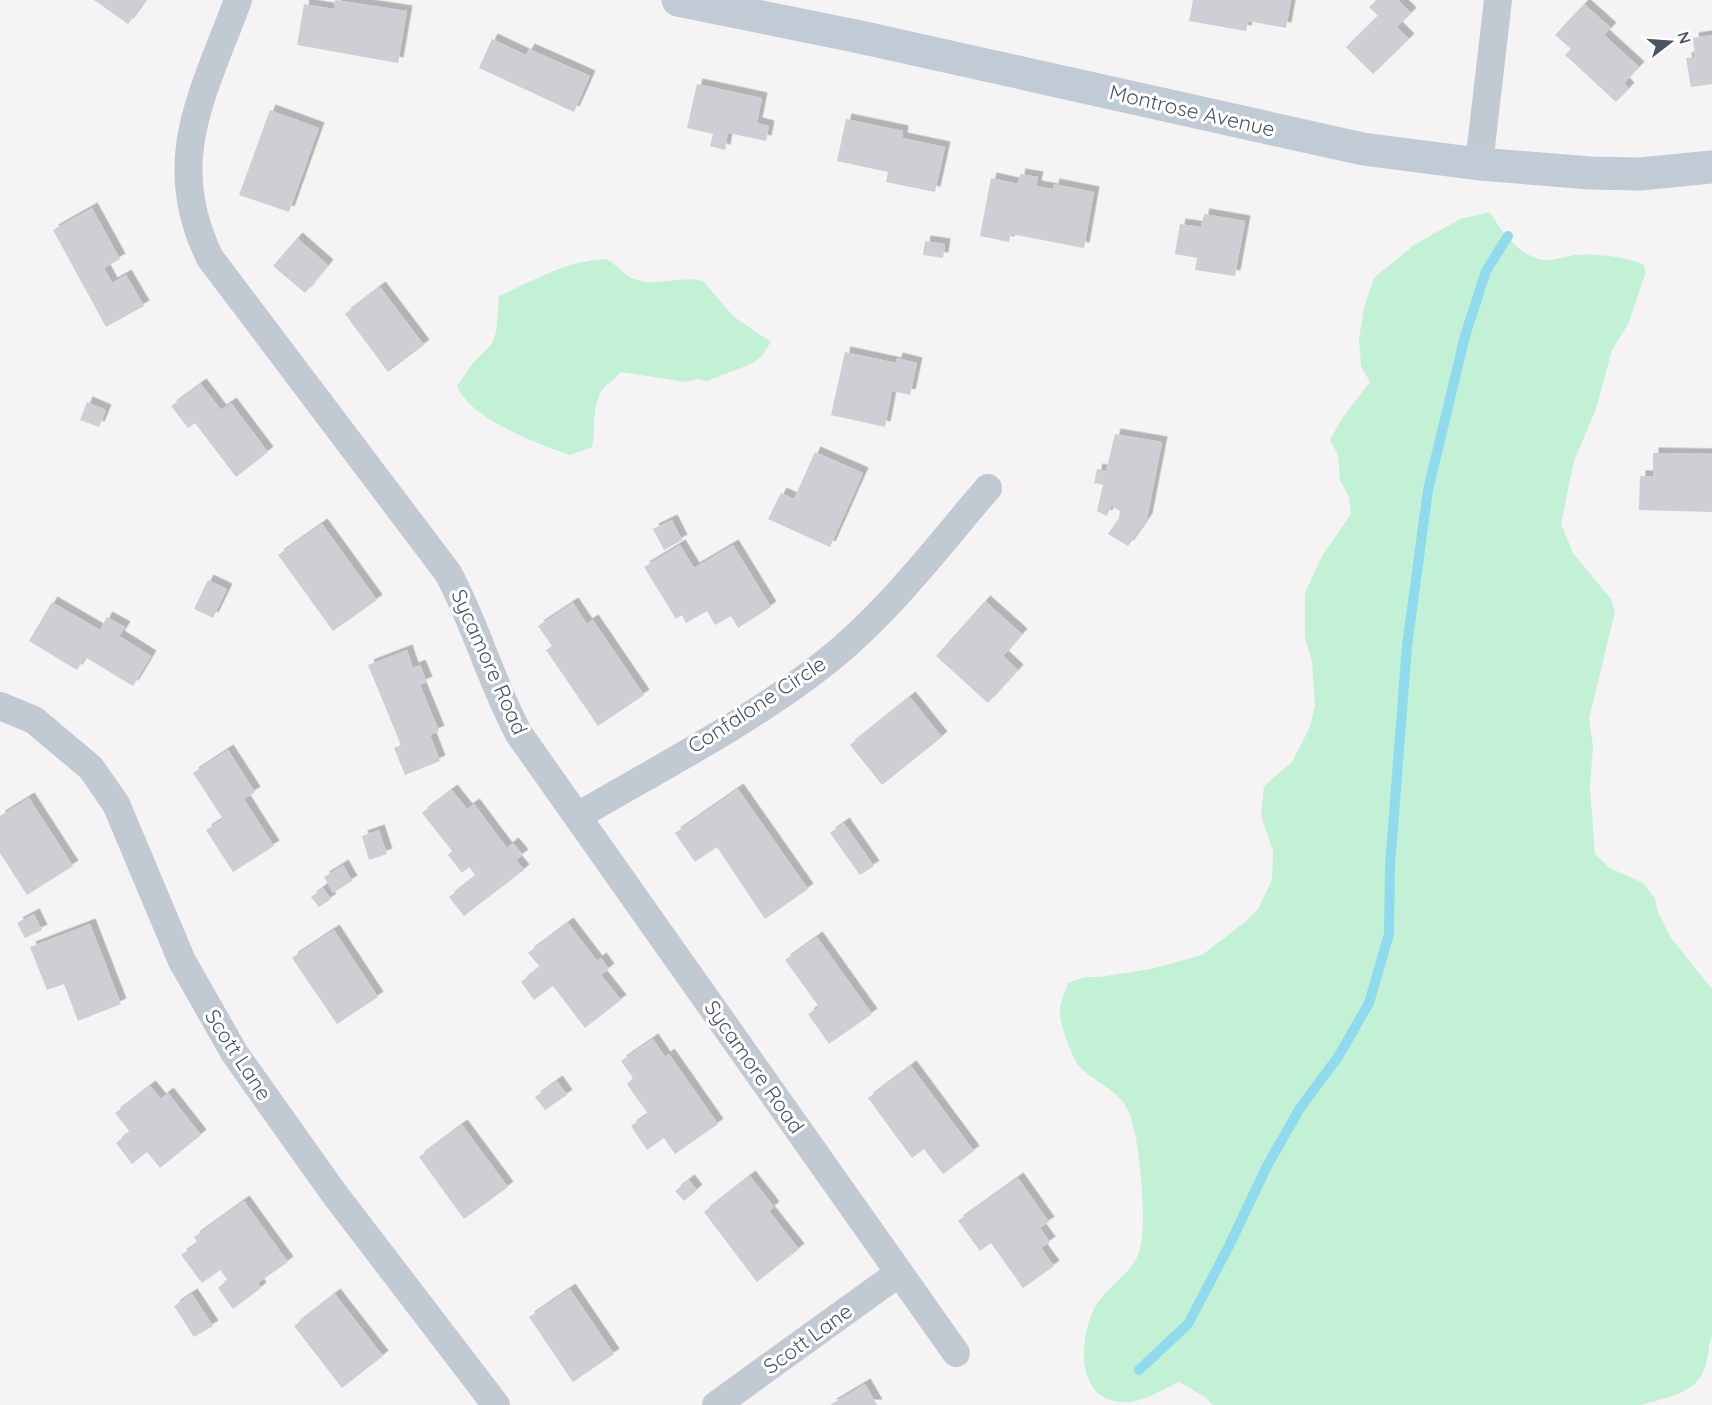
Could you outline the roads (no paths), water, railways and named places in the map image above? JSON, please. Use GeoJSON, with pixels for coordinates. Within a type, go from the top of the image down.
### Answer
{"type":"FeatureCollection","features":[{"type":"Feature","properties":{"kind":"main road","name":"Montrose Avenue"},"geometry":{"type":"LineString","coordinates":[[678,0],[860,37],[1363,149],[1479,164],[1600,173],[1640,174],[1712,167]]}},
{"type":"Feature","properties":{"kind":"street","name":"Sycamore Road"},"geometry":{"type":"LineString","coordinates":[[238,0],[197,111],[187,154],[188,197],[200,239],[222,277],[448,573],[466,609],[515,726],[956,1353]]}},
{"type":"Feature","properties":{"kind":"street"},"geometry":{"type":"LineString","coordinates":[[1479,164],[1498,0]]}},
{"type":"Feature","properties":{"kind":"street","name":"Confalone Circle"},"geometry":{"type":"LineString","coordinates":[[578,816],[768,704],[827,661],[882,609],[988,488]]}},
{"type":"Feature","properties":{"kind":"street","name":"Scott Lane"},"geometry":{"type":"LineString","coordinates":[[0,706],[34,720],[91,768],[116,804],[182,961],[235,1054],[333,1192],[496,1405]]}},
{"type":"Feature","properties":{"kind":"street","name":"Scott Lane"},"geometry":{"type":"LineString","coordinates":[[716,1405],[899,1273]]}},
{"type":"Feature","properties":{"kind":"waterway"},"geometry":{"type":"LineString","coordinates":[[1139,1370],[1188,1324],[1267,1166],[1300,1108],[1338,1057],[1369,1003],[1389,934],[1390,866],[1407,646],[1428,490],[1465,336],[1486,271],[1508,236]]}}]}
